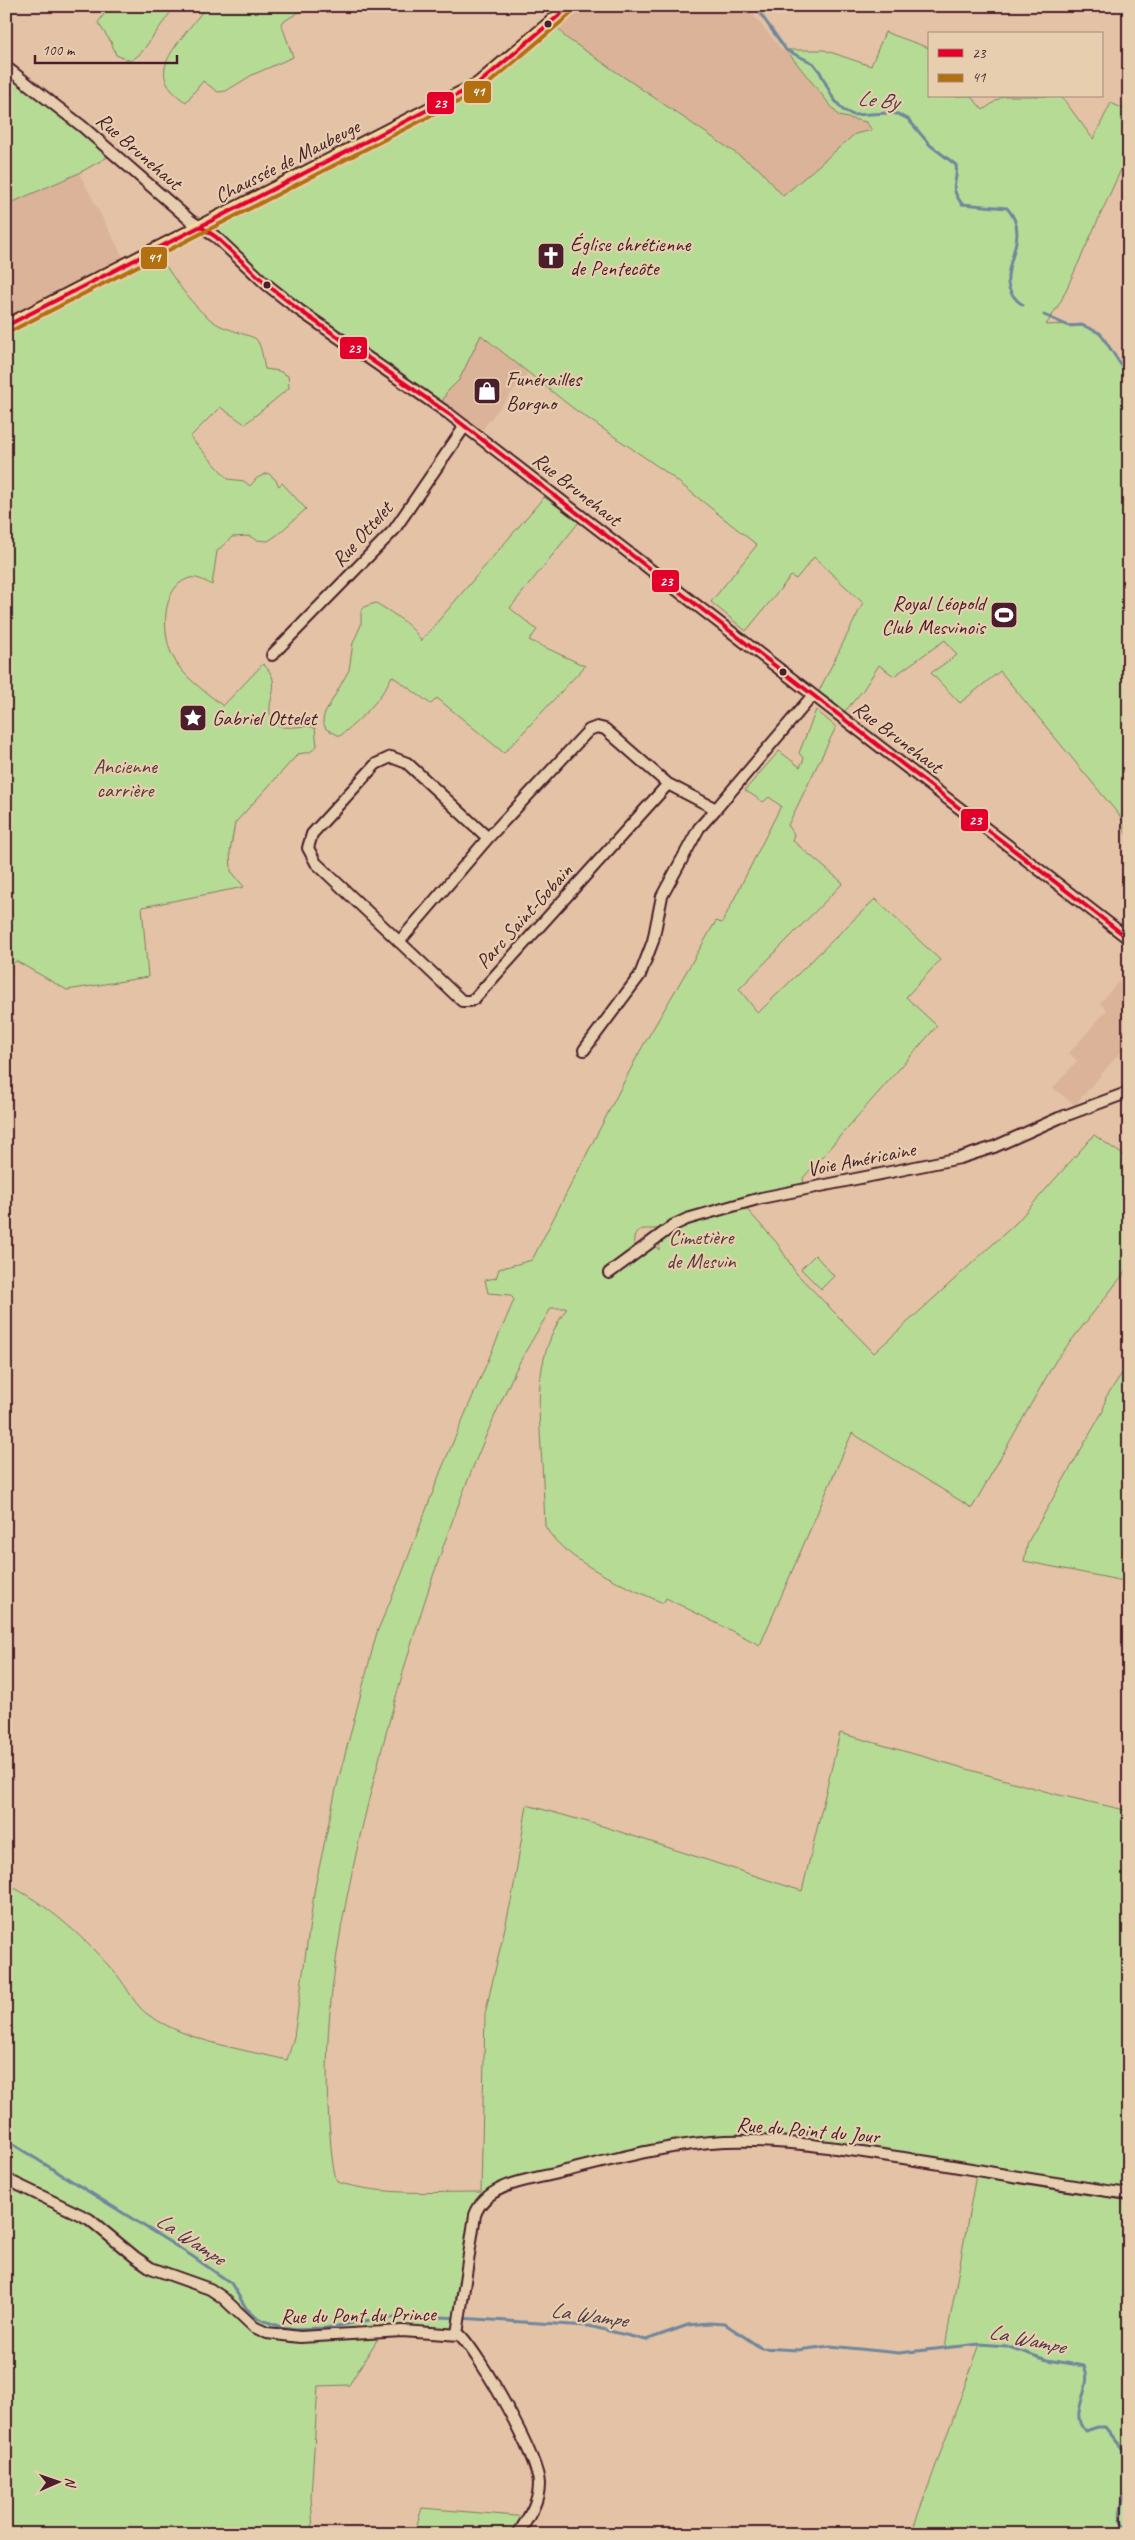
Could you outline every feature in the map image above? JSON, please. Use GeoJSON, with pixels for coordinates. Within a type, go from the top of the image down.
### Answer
{"type":"FeatureCollection","features":[{"type":"Feature","properties":{"kind":"main road","name":"Chaussée de Maubeuge"},"geometry":{"type":"LineString","coordinates":[[6,326],[478,84],[570,6]]}},
{"type":"Feature","properties":{"kind":"street","name":"Rue Brunehaut"},"geometry":{"type":"LineString","coordinates":[[6,67],[201,227],[216,236],[260,278],[299,310],[440,407],[1129,939]]}},
{"type":"Feature","properties":{"kind":"street","name":"Rue Ottelet"},"geometry":{"type":"LineString","coordinates":[[272,654],[394,530],[465,426]]}},
{"type":"Feature","properties":{"kind":"street"},"geometry":{"type":"LineString","coordinates":[[584,1050],[640,975],[653,941],[662,896],[699,828],[813,695]]}},
{"type":"Feature","properties":{"kind":"street"},"geometry":{"type":"LineString","coordinates":[[399,942],[488,838],[586,732],[593,728],[605,729],[668,784],[716,809]]}},
{"type":"Feature","properties":{"kind":"street","name":"Parc Saint-Gobain"},"geometry":{"type":"LineString","coordinates":[[488,838],[407,763],[391,756],[376,764],[312,834],[308,848],[312,858],[399,942],[462,1000],[470,1001],[475,998],[668,784]]}},
{"type":"Feature","properties":{"kind":"street","name":"Voie Américaine"},"geometry":{"type":"LineString","coordinates":[[609,1273],[674,1225],[687,1220],[762,1198],[960,1158],[994,1147],[1059,1118],[1129,1092]]}},
{"type":"Feature","properties":{"kind":"street","name":"Rue du Point du Jour"},"geometry":{"type":"LineString","coordinates":[[458,2330],[459,2310],[475,2215],[478,2206],[488,2195],[496,2190],[545,2176],[673,2146],[727,2141],[802,2144],[977,2168],[1129,2194]]}},
{"type":"Feature","properties":{"kind":"street","name":"Rue du Pont du Prince"},"geometry":{"type":"LineString","coordinates":[[6,2179],[89,2219],[151,2268],[210,2290],[222,2297],[246,2321],[267,2333],[300,2337],[458,2330]]}},
{"type":"Feature","properties":{"kind":"street"},"geometry":{"type":"LineString","coordinates":[[458,2330],[486,2370],[531,2456],[538,2476],[536,2502],[518,2534]]}},
{"type":"Feature","properties":{"kind":"shaded area"},"geometry":{"type":"Polygon","coordinates":[[[570,6],[746,6],[783,51],[786,50],[839,116],[866,122],[872,131],[855,134],[783,196],[759,169],[565,37],[553,21],[570,6]]]}},
{"type":"Feature","properties":{"kind":"shaded area"},"geometry":{"type":"Polygon","coordinates":[[[79,173],[127,265],[6,326],[6,205],[79,173]]]}},
{"type":"Feature","properties":{"kind":"shaded area"},"geometry":{"type":"Polygon","coordinates":[[[480,335],[528,372],[477,436],[440,407],[446,393],[459,380],[480,335]]]}},
{"type":"Feature","properties":{"kind":"shaded area"},"geometry":{"type":"Polygon","coordinates":[[[1129,970],[1129,1042],[1075,1105],[1053,1088],[1077,1061],[1069,1053],[1107,1010],[1100,1003],[1129,970]]]}},
{"type":"Feature","properties":{"kind":"green space"},"geometry":{"type":"Polygon","coordinates":[[[109,6],[175,6],[141,53],[131,61],[116,55],[111,42],[98,23],[109,6]]]}},
{"type":"Feature","properties":{"kind":"green space"},"geometry":{"type":"Polygon","coordinates":[[[204,6],[309,6],[281,23],[293,57],[252,75],[226,91],[218,92],[203,81],[186,102],[173,92],[167,82],[165,73],[166,63],[204,6]]]}},
{"type":"Feature","properties":{"kind":"green space"},"geometry":{"type":"Polygon","coordinates":[[[553,21],[565,37],[759,169],[783,196],[855,134],[872,130],[866,122],[839,116],[786,50],[824,50],[871,66],[885,32],[928,48],[928,98],[973,98],[983,110],[1000,98],[1062,98],[1093,139],[1111,103],[1126,110],[1129,106],[1129,152],[1061,301],[1046,325],[1079,326],[1098,333],[1105,340],[1129,377],[1129,838],[1125,833],[1124,821],[1000,671],[960,703],[931,673],[957,655],[945,640],[894,676],[879,665],[863,690],[840,717],[833,701],[816,697],[863,603],[814,557],[796,579],[791,576],[746,631],[711,602],[757,545],[666,472],[574,409],[481,335],[459,380],[446,393],[440,407],[299,310],[201,227],[447,101],[553,21]]]}},
{"type":"Feature","properties":{"kind":"green space"},"geometry":{"type":"Polygon","coordinates":[[[6,67],[113,154],[79,173],[6,205],[6,67]]]}},
{"type":"Feature","properties":{"kind":"green space","name":"Ancienne carrière"},"geometry":{"type":"Polygon","coordinates":[[[155,251],[199,309],[217,324],[256,339],[261,349],[265,369],[279,371],[288,376],[289,388],[245,424],[220,407],[190,437],[228,479],[244,481],[250,486],[257,478],[268,473],[276,480],[279,486],[282,483],[306,509],[268,541],[257,540],[249,536],[232,537],[217,551],[212,585],[193,578],[178,584],[172,592],[166,613],[166,636],[169,646],[176,663],[182,670],[223,706],[263,664],[273,679],[274,686],[270,706],[272,719],[280,726],[315,728],[317,746],[310,752],[298,754],[235,823],[230,852],[231,871],[244,887],[142,907],[148,977],[67,990],[16,961],[6,971],[6,326],[155,251]]]}},
{"type":"Feature","properties":{"kind":"green space"},"geometry":{"type":"Polygon","coordinates":[[[544,497],[579,522],[510,608],[537,630],[529,640],[585,666],[504,753],[437,698],[431,704],[392,676],[370,709],[340,736],[326,729],[323,722],[324,715],[349,670],[353,643],[361,625],[361,611],[366,606],[376,603],[408,625],[421,641],[544,497]]]}},
{"type":"Feature","properties":{"kind":"green space","name":"Cimetière de Mesvin"},"geometry":{"type":"Polygon","coordinates":[[[816,710],[836,727],[788,825],[794,834],[792,840],[843,883],[739,989],[758,1013],[875,899],[940,960],[906,997],[937,1026],[803,1178],[805,1189],[742,1204],[777,1243],[796,1273],[874,1353],[1016,1223],[1094,1135],[1129,1159],[1129,1267],[1056,1360],[972,1508],[852,1433],[760,1645],[666,1598],[663,1603],[598,1572],[567,1551],[554,1539],[545,1526],[539,1393],[544,1359],[549,1342],[567,1308],[551,1308],[515,1371],[464,1490],[424,1602],[375,1774],[339,1940],[330,2013],[327,2086],[334,2168],[337,2182],[372,2189],[408,2192],[481,2192],[485,2014],[512,1897],[527,1805],[602,1826],[802,1891],[840,1733],[1055,1794],[1129,1811],[1129,2534],[911,2534],[980,2344],[945,2347],[977,2169],[852,2150],[702,2143],[521,2182],[481,2202],[457,2334],[382,2332],[349,2385],[318,2386],[311,2496],[313,2534],[6,2534],[6,1884],[52,1912],[80,1936],[117,1975],[136,2002],[150,2016],[165,2025],[216,2044],[287,2060],[294,2037],[315,1887],[336,1789],[377,1632],[401,1576],[442,1468],[514,1300],[511,1295],[488,1293],[485,1280],[496,1278],[499,1269],[532,1260],[640,1051],[716,921],[722,923],[781,806],[769,797],[763,802],[745,790],[779,751],[800,767],[804,759],[799,753],[816,710]],[[708,1218],[673,1227],[644,1229],[637,1232],[634,1241],[639,1258],[655,1246],[659,1250],[660,1242],[669,1233],[708,1218]]]}},
{"type":"Feature","properties":{"kind":"green space"},"geometry":{"type":"Polygon","coordinates":[[[815,1255],[834,1276],[821,1289],[801,1269],[815,1255]]]}},
{"type":"Feature","properties":{"kind":"green space"},"geometry":{"type":"Polygon","coordinates":[[[1129,1363],[1129,1582],[1024,1561],[1028,1542],[1103,1411],[1106,1397],[1129,1363]]]}},
{"type":"Feature","properties":{"kind":"green space"},"geometry":{"type":"Polygon","coordinates":[[[422,2508],[528,2517],[518,2534],[414,2534],[422,2508]]]}},
{"type":"Feature","properties":{"kind":"waterway","name":"Le By"},"geometry":{"type":"LineString","coordinates":[[755,6],[786,50],[813,63],[820,72],[833,98],[843,110],[853,115],[888,113],[898,114],[908,119],[930,145],[956,165],[957,171],[954,188],[962,204],[1007,208],[1015,221],[1017,234],[1008,283],[1012,294],[1023,305]]}},
{"type":"Feature","properties":{"kind":"waterway","name":"Le By"},"geometry":{"type":"LineString","coordinates":[[1044,315],[1069,326],[1082,325],[1100,333],[1129,377]]}},
{"type":"Feature","properties":{"kind":"waterway","name":"La Wampe"},"geometry":{"type":"LineString","coordinates":[[6,2140],[192,2256],[231,2283],[246,2308],[257,2318],[286,2329],[326,2328],[381,2318],[442,2317],[589,2326],[646,2340],[688,2325],[709,2323],[725,2324],[761,2348],[798,2350],[830,2346],[899,2353],[980,2344],[1006,2346],[1047,2360],[1084,2366],[1086,2383],[1080,2408],[1080,2424],[1085,2431],[1105,2427],[1126,2453],[1129,2463]]}},
{"type":"Feature","properties":{"kind":"waterway","name":"La Wampe"},"geometry":{"type":"LineString","coordinates":[[1129,2485],[1120,2515],[1121,2521],[1129,2532]]}},
{"type":"Feature","properties":{"kind":"transit line","name":"23"},"geometry":{"type":"LineString","coordinates":[[6,326],[478,84],[570,6]]}},
{"type":"Feature","properties":{"kind":"transit line","name":"41"},"geometry":{"type":"LineString","coordinates":[[9,332],[481,90],[574,11]]}},
{"type":"Feature","properties":{"kind":"transit line","name":"23"},"geometry":{"type":"LineString","coordinates":[[201,227],[216,237],[266,284],[299,310],[449,414],[1129,939]]}},
{"type":"Feature","properties":{"kind":"place","name":"Église chrétienne de Pentecôte"},"geometry":{"type":"Point","coordinates":[551,256]}},
{"type":"Feature","properties":{"kind":"place","name":"Funérailles Borgno"},"geometry":{"type":"Point","coordinates":[487,391]}},
{"type":"Feature","properties":{"kind":"place","name":"Royal Léopold Club Mesvinois"},"geometry":{"type":"Point","coordinates":[1004,615]}},
{"type":"Feature","properties":{"kind":"place","name":"Gabriel Ottelet"},"geometry":{"type":"Point","coordinates":[193,718]}}]}
